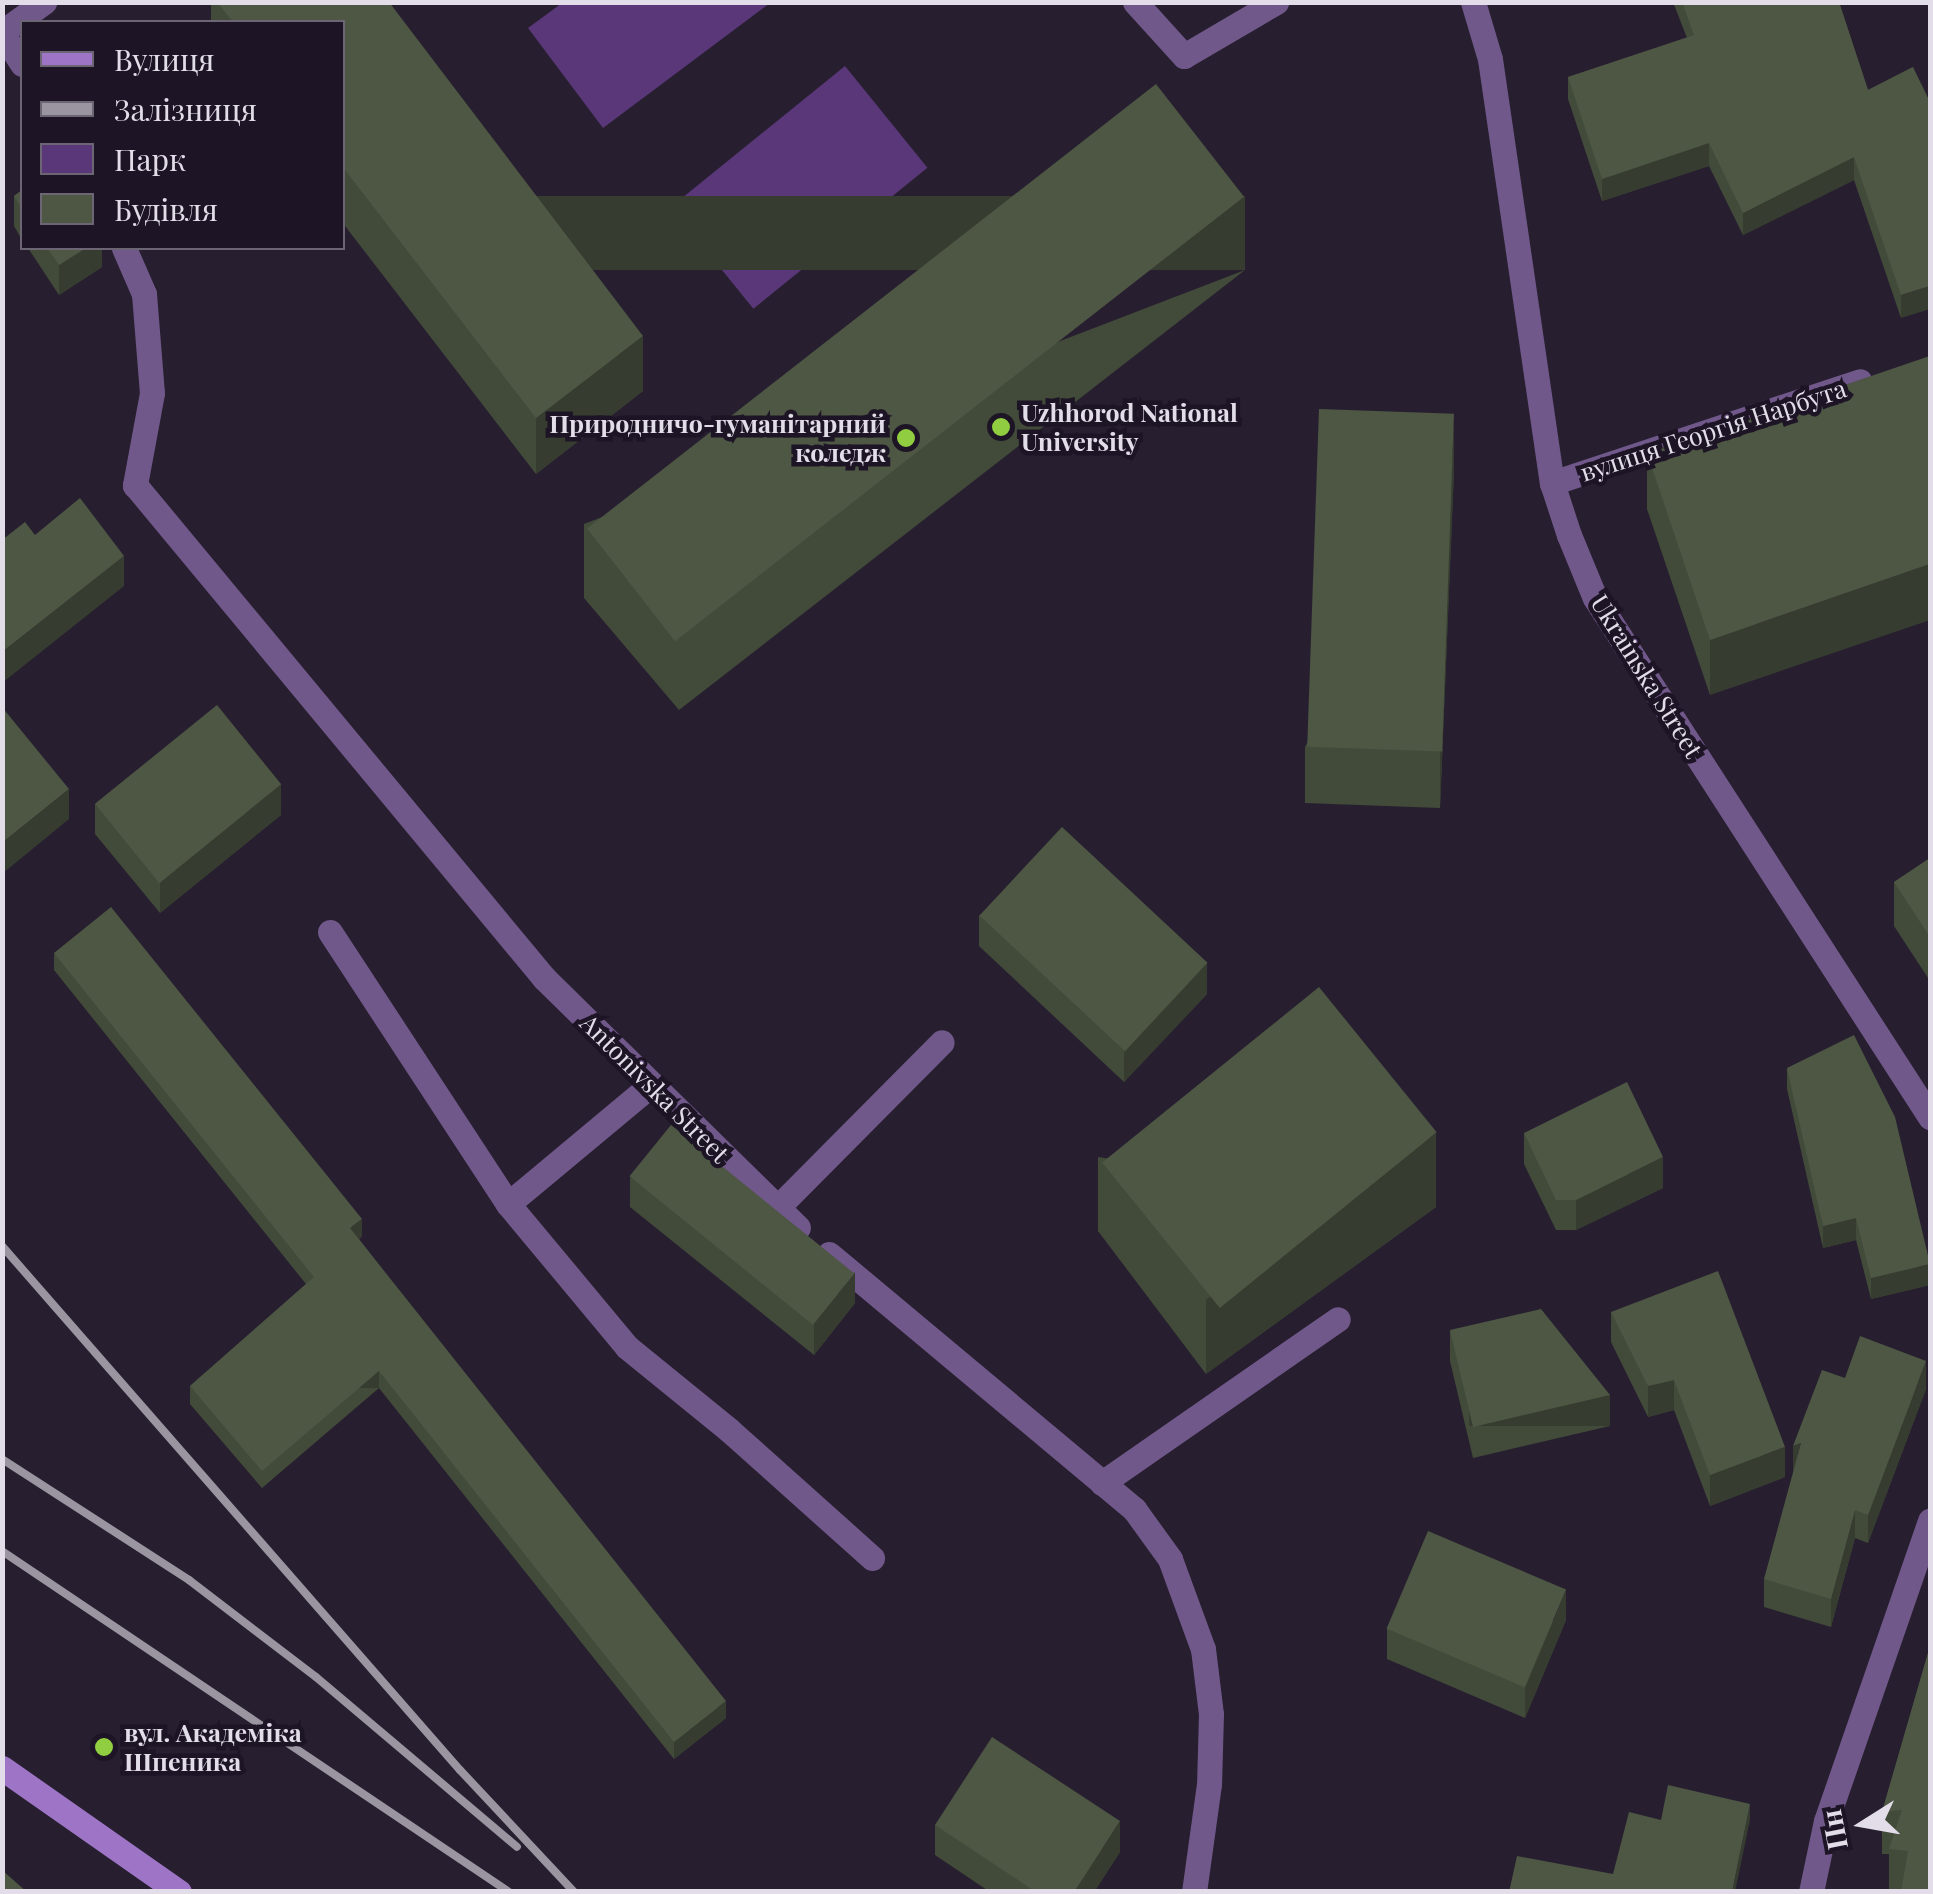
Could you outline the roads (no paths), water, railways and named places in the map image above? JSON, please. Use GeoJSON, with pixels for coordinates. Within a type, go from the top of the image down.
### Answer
{"type":"FeatureCollection","features":[{"type":"Feature","properties":{"kind":"main road"},"geometry":{"type":"LineString","coordinates":[[2,1768],[179,1892]]}},
{"type":"Feature","properties":{"kind":"street"},"geometry":{"type":"LineString","coordinates":[[20,61],[2,33],[44,2]]}},
{"type":"Feature","properties":{"kind":"street"},"geometry":{"type":"LineString","coordinates":[[1135,2],[1184,56],[1276,2]]}},
{"type":"Feature","properties":{"kind":"street","name":"Ukrainska Street"},"geometry":{"type":"LineString","coordinates":[[1473,2],[1490,59],[1552,483],[1595,598],[1930,1117]]}},
{"type":"Feature","properties":{"kind":"street","name":"Antonivska Street"},"geometry":{"type":"LineString","coordinates":[[125,250],[144,294],[152,393],[135,485],[544,978],[776,1209],[1134,1509],[1170,1559],[1203,1649],[1212,1714],[1209,1784],[1194,1892]]}},
{"type":"Feature","properties":{"kind":"street","name":"вулиця Георгія Нарбута"},"geometry":{"type":"LineString","coordinates":[[1552,483],[1876,375]]}},
{"type":"Feature","properties":{"kind":"street"},"geometry":{"type":"LineString","coordinates":[[330,932],[508,1204],[627,1347],[728,1430],[872,1558]]}},
{"type":"Feature","properties":{"kind":"street"},"geometry":{"type":"LineString","coordinates":[[776,1209],[942,1042]]}},
{"type":"Feature","properties":{"kind":"street"},"geometry":{"type":"LineString","coordinates":[[508,1204],[651,1085]]}},
{"type":"Feature","properties":{"kind":"street"},"geometry":{"type":"LineString","coordinates":[[1102,1483],[1338,1319]]}},
{"type":"Feature","properties":{"kind":"street"},"geometry":{"type":"LineString","coordinates":[[1811,1892],[1826,1821],[1930,1520]]}},
{"type":"Feature","properties":{"kind":"railway"},"geometry":{"type":"LineString","coordinates":[[2,1246],[460,1770],[574,1892]]}},
{"type":"Feature","properties":{"kind":"railway"},"geometry":{"type":"LineString","coordinates":[[2,1459],[189,1580],[316,1677],[517,1847]]}},
{"type":"Feature","properties":{"kind":"railway"},"geometry":{"type":"LineString","coordinates":[[2,1551],[509,1892]]}},
{"type":"Feature","properties":{"kind":"place","name":"Uzhhorod National University"},"geometry":{"type":"Point","coordinates":[1001,427]}},
{"type":"Feature","properties":{"kind":"place","name":"Природничо-гуманітарний коледж"},"geometry":{"type":"Point","coordinates":[906,438]}},
{"type":"Feature","properties":{"kind":"place","name":"вул. Академіка Шпеника"},"geometry":{"type":"Point","coordinates":[104,1747]}}]}
